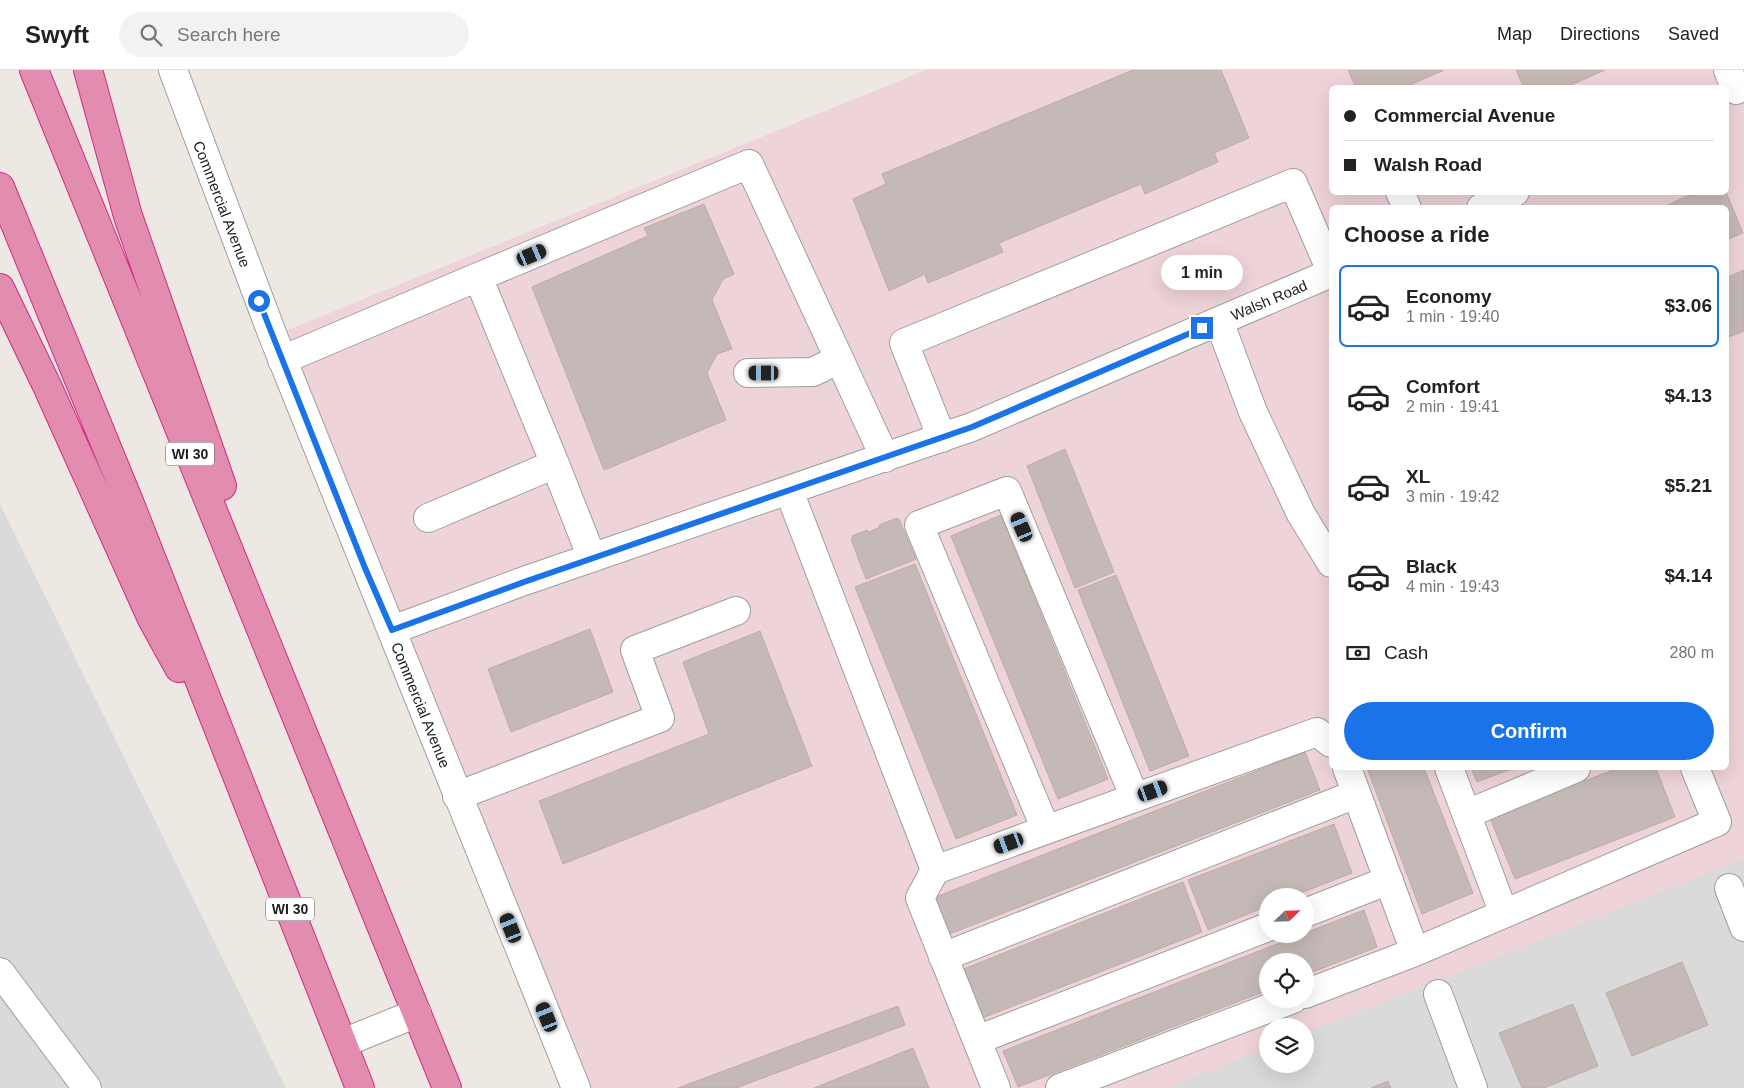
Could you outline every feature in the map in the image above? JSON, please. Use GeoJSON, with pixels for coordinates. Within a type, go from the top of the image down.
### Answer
{"type":"FeatureCollection","features":[{"type":"Feature","properties":{"kind":"highway","name":"WI 30"},"geometry":{"type":"LineString","coordinates":[[34,70],[447,1088]]}},
{"type":"Feature","properties":{"kind":"highway"},"geometry":{"type":"LineString","coordinates":[[88,70],[128,216],[180,369],[346,838]]}},
{"type":"Feature","properties":{"kind":"highway","name":"WI 30"},"geometry":{"type":"LineString","coordinates":[[0,187],[130,504],[360,1088]]}},
{"type":"Feature","properties":{"kind":"highway"},"geometry":{"type":"LineString","coordinates":[[0,288],[48,388],[152,618],[237,774]]}},
{"type":"Feature","properties":{"kind":"street","name":"Commercial Avenue"},"geometry":{"type":"LineString","coordinates":[[172,70],[282,360],[576,1088]]}},
{"type":"Feature","properties":{"kind":"street"},"geometry":{"type":"LineString","coordinates":[[282,360],[749,164],[885,458]]}},
{"type":"Feature","properties":{"kind":"street"},"geometry":{"type":"LineString","coordinates":[[942,438],[904,343],[1293,183],[1329,267]]}},
{"type":"Feature","properties":{"kind":"street"},"geometry":{"type":"LineString","coordinates":[[1487,205],[1509,195]]}},
{"type":"Feature","properties":{"kind":"street","name":"Walsh Road"},"geometry":{"type":"LineString","coordinates":[[392,630],[592,558],[972,427],[1329,273]]}},
{"type":"Feature","properties":{"kind":"street"},"geometry":{"type":"LineString","coordinates":[[478,277],[592,558]]}},
{"type":"Feature","properties":{"kind":"street"},"geometry":{"type":"LineString","coordinates":[[1219,320],[1253,412],[1301,514],[1329,560]]}},
{"type":"Feature","properties":{"kind":"street"},"geometry":{"type":"LineString","coordinates":[[748,373],[813,372],[839,359]]}},
{"type":"Feature","properties":{"kind":"street"},"geometry":{"type":"LineString","coordinates":[[428,518],[555,464]]}},
{"type":"Feature","properties":{"kind":"street"},"geometry":{"type":"LineString","coordinates":[[789,491],[935,870]]}},
{"type":"Feature","properties":{"kind":"street"},"geometry":{"type":"LineString","coordinates":[[1046,830],[919,525],[1007,491],[1135,798]]}},
{"type":"Feature","properties":{"kind":"street"},"geometry":{"type":"LineString","coordinates":[[457,796],[660,718],[635,650],[736,611]]}},
{"type":"Feature","properties":{"kind":"street"},"geometry":{"type":"LineString","coordinates":[[996,1088],[920,898],[935,870],[1317,732],[1329,741]]}},
{"type":"Feature","properties":{"kind":"street"},"geometry":{"type":"LineString","coordinates":[[1348,770],[1415,952]]}},
{"type":"Feature","properties":{"kind":"street"},"geometry":{"type":"LineString","coordinates":[[1450,770],[1504,914]]}},
{"type":"Feature","properties":{"kind":"street"},"geometry":{"type":"LineString","coordinates":[[1467,814],[1571,770]]}},
{"type":"Feature","properties":{"kind":"street"},"geometry":{"type":"LineString","coordinates":[[1314,991],[1415,952],[1717,822],[1696,770]]}},
{"type":"Feature","properties":{"kind":"street"},"geometry":{"type":"LineString","coordinates":[[944,957],[1356,794]]}},
{"type":"Feature","properties":{"kind":"street"},"geometry":{"type":"LineString","coordinates":[[1314,909],[1389,880]]}},
{"type":"Feature","properties":{"kind":"street"},"geometry":{"type":"LineString","coordinates":[[1729,888],[1744,927]]}},
{"type":"Feature","properties":{"kind":"street"},"geometry":{"type":"LineString","coordinates":[[977,1040],[1259,930]]}},
{"type":"Feature","properties":{"kind":"street"},"geometry":{"type":"LineString","coordinates":[[0,972],[80,1086]]}},
{"type":"Feature","properties":{"kind":"street"},"geometry":{"type":"LineString","coordinates":[[1438,994],[1473,1088]]}},
{"type":"Feature","properties":{"kind":"street"},"geometry":{"type":"LineString","coordinates":[[1060,1088],[1269,1008]]}},
{"type":"Feature","properties":{"kind":"street"},"geometry":{"type":"LineString","coordinates":[[343,1043],[417,1013]]}},
{"type":"Feature","properties":{"kind":"shaded area"},"geometry":{"type":"Polygon","coordinates":[[[926,70],[1744,70],[1744,859],[1314,1029],[1314,1018],[1259,1018],[1259,1051],[1166,1088],[576,1088],[273,336],[926,70]]]}},
{"type":"Feature","properties":{"kind":"shaded area"},"geometry":{"type":"Polygon","coordinates":[[[0,504],[286,1088],[0,1088],[0,504]]]}},
{"type":"Feature","properties":{"kind":"shaded area"},"geometry":{"type":"Polygon","coordinates":[[[1744,849],[1744,1088],[1115,1088],[1259,1033],[1259,1073],[1314,1073],[1314,1022],[1744,849]]]}},
{"type":"Feature","properties":{"kind":"building"},"geometry":{"type":"Polygon","coordinates":[[[1133,70],[1221,70],[1249,138],[1214,153],[1218,162],[1145,194],[1141,184],[999,243],[1003,252],[928,283],[925,274],[889,291],[853,199],[886,184],[882,174],[1133,70]]]}},
{"type":"Feature","properties":{"kind":"building"},"geometry":{"type":"Polygon","coordinates":[[[1348,70],[1444,70],[1410,85],[1355,85],[1348,70]]]}},
{"type":"Feature","properties":{"kind":"building"},"geometry":{"type":"Polygon","coordinates":[[[1516,70],[1605,70],[1571,85],[1523,85],[1516,70]]]}},
{"type":"Feature","properties":{"kind":"building"},"geometry":{"type":"Polygon","coordinates":[[[1689,195],[1727,195],[1743,233],[1729,239],[1729,205],[1668,205],[1689,195]]]}},
{"type":"Feature","properties":{"kind":"building"},"geometry":{"type":"Polygon","coordinates":[[[704,204],[734,274],[723,279],[712,300],[732,349],[717,354],[707,373],[726,420],[604,470],[532,287],[648,236],[644,228],[704,204]]]}},
{"type":"Feature","properties":{"kind":"building"},"geometry":{"type":"Polygon","coordinates":[[[1744,270],[1744,331],[1729,337],[1729,277],[1744,270]]]}},
{"type":"Feature","properties":{"kind":"building"},"geometry":{"type":"Polygon","coordinates":[[[1065,449],[1114,572],[1075,588],[1027,466],[1065,449]]]}},
{"type":"Feature","properties":{"kind":"building"},"geometry":{"type":"Polygon","coordinates":[[[1001,515],[1108,779],[1058,799],[951,536],[1001,515]]]}},
{"type":"Feature","properties":{"kind":"building"},"geometry":{"type":"Polygon","coordinates":[[[897,518],[916,559],[866,579],[851,539],[853,539],[852,536],[867,530],[869,532],[880,527],[879,525],[897,518]]]}},
{"type":"Feature","properties":{"kind":"building"},"geometry":{"type":"Polygon","coordinates":[[[915,564],[1017,815],[956,839],[855,587],[915,564]]]}},
{"type":"Feature","properties":{"kind":"building"},"geometry":{"type":"Polygon","coordinates":[[[1116,575],[1189,756],[1150,771],[1078,590],[1116,575]]]}},
{"type":"Feature","properties":{"kind":"building"},"geometry":{"type":"Polygon","coordinates":[[[590,629],[613,692],[511,732],[488,669],[590,629]]]}},
{"type":"Feature","properties":{"kind":"building"},"geometry":{"type":"Polygon","coordinates":[[[760,631],[812,766],[563,864],[539,801],[709,734],[683,662],[760,631]]]}},
{"type":"Feature","properties":{"kind":"building"},"geometry":{"type":"Polygon","coordinates":[[[1305,752],[1320,790],[947,935],[933,898],[1305,752]]]}},
{"type":"Feature","properties":{"kind":"building"},"geometry":{"type":"Polygon","coordinates":[[[1368,770],[1425,770],[1473,893],[1422,914],[1368,770]]]}},
{"type":"Feature","properties":{"kind":"building"},"geometry":{"type":"Polygon","coordinates":[[[1472,770],[1509,770],[1477,782],[1472,770]]]}},
{"type":"Feature","properties":{"kind":"building"},"geometry":{"type":"Polygon","coordinates":[[[1613,770],[1657,770],[1675,817],[1515,879],[1490,818],[1613,770]]]}},
{"type":"Feature","properties":{"kind":"building"},"geometry":{"type":"Polygon","coordinates":[[[1334,824],[1352,873],[1314,888],[1259,888],[1259,910],[1208,930],[1188,880],[1334,824]]]}},
{"type":"Feature","properties":{"kind":"building"},"geometry":{"type":"Polygon","coordinates":[[[1183,882],[1202,932],[980,1019],[961,970],[1183,882]]]}},
{"type":"Feature","properties":{"kind":"building"},"geometry":{"type":"Polygon","coordinates":[[[1364,910],[1377,947],[1314,972],[1314,953],[1259,953],[1259,993],[1018,1087],[1003,1051],[1280,943],[1314,943],[1314,930],[1364,910]]]}},
{"type":"Feature","properties":{"kind":"building"},"geometry":{"type":"Polygon","coordinates":[[[1682,962],[1708,1025],[1632,1056],[1606,993],[1682,962]]]}},
{"type":"Feature","properties":{"kind":"building"},"geometry":{"type":"Polygon","coordinates":[[[1573,1004],[1598,1066],[1544,1088],[1522,1088],[1499,1033],[1573,1004]]]}},
{"type":"Feature","properties":{"kind":"building"},"geometry":{"type":"Polygon","coordinates":[[[898,1006],[905,1025],[736,1088],[678,1088],[898,1006]]]}},
{"type":"Feature","properties":{"kind":"building"},"geometry":{"type":"Polygon","coordinates":[[[913,1048],[929,1088],[814,1088],[913,1048]]]}},
{"type":"Feature","properties":{"kind":"building"},"geometry":{"type":"Polygon","coordinates":[[[1388,1081],[1391,1088],[1371,1088],[1388,1081]]]}},
{"type":"Feature","properties":{"kind":"route"},"geometry":{"type":"LineString","coordinates":[[259,301],[365,568],[392,630],[524,582],[896,455],[972,427],[1202,328]]}}]}
